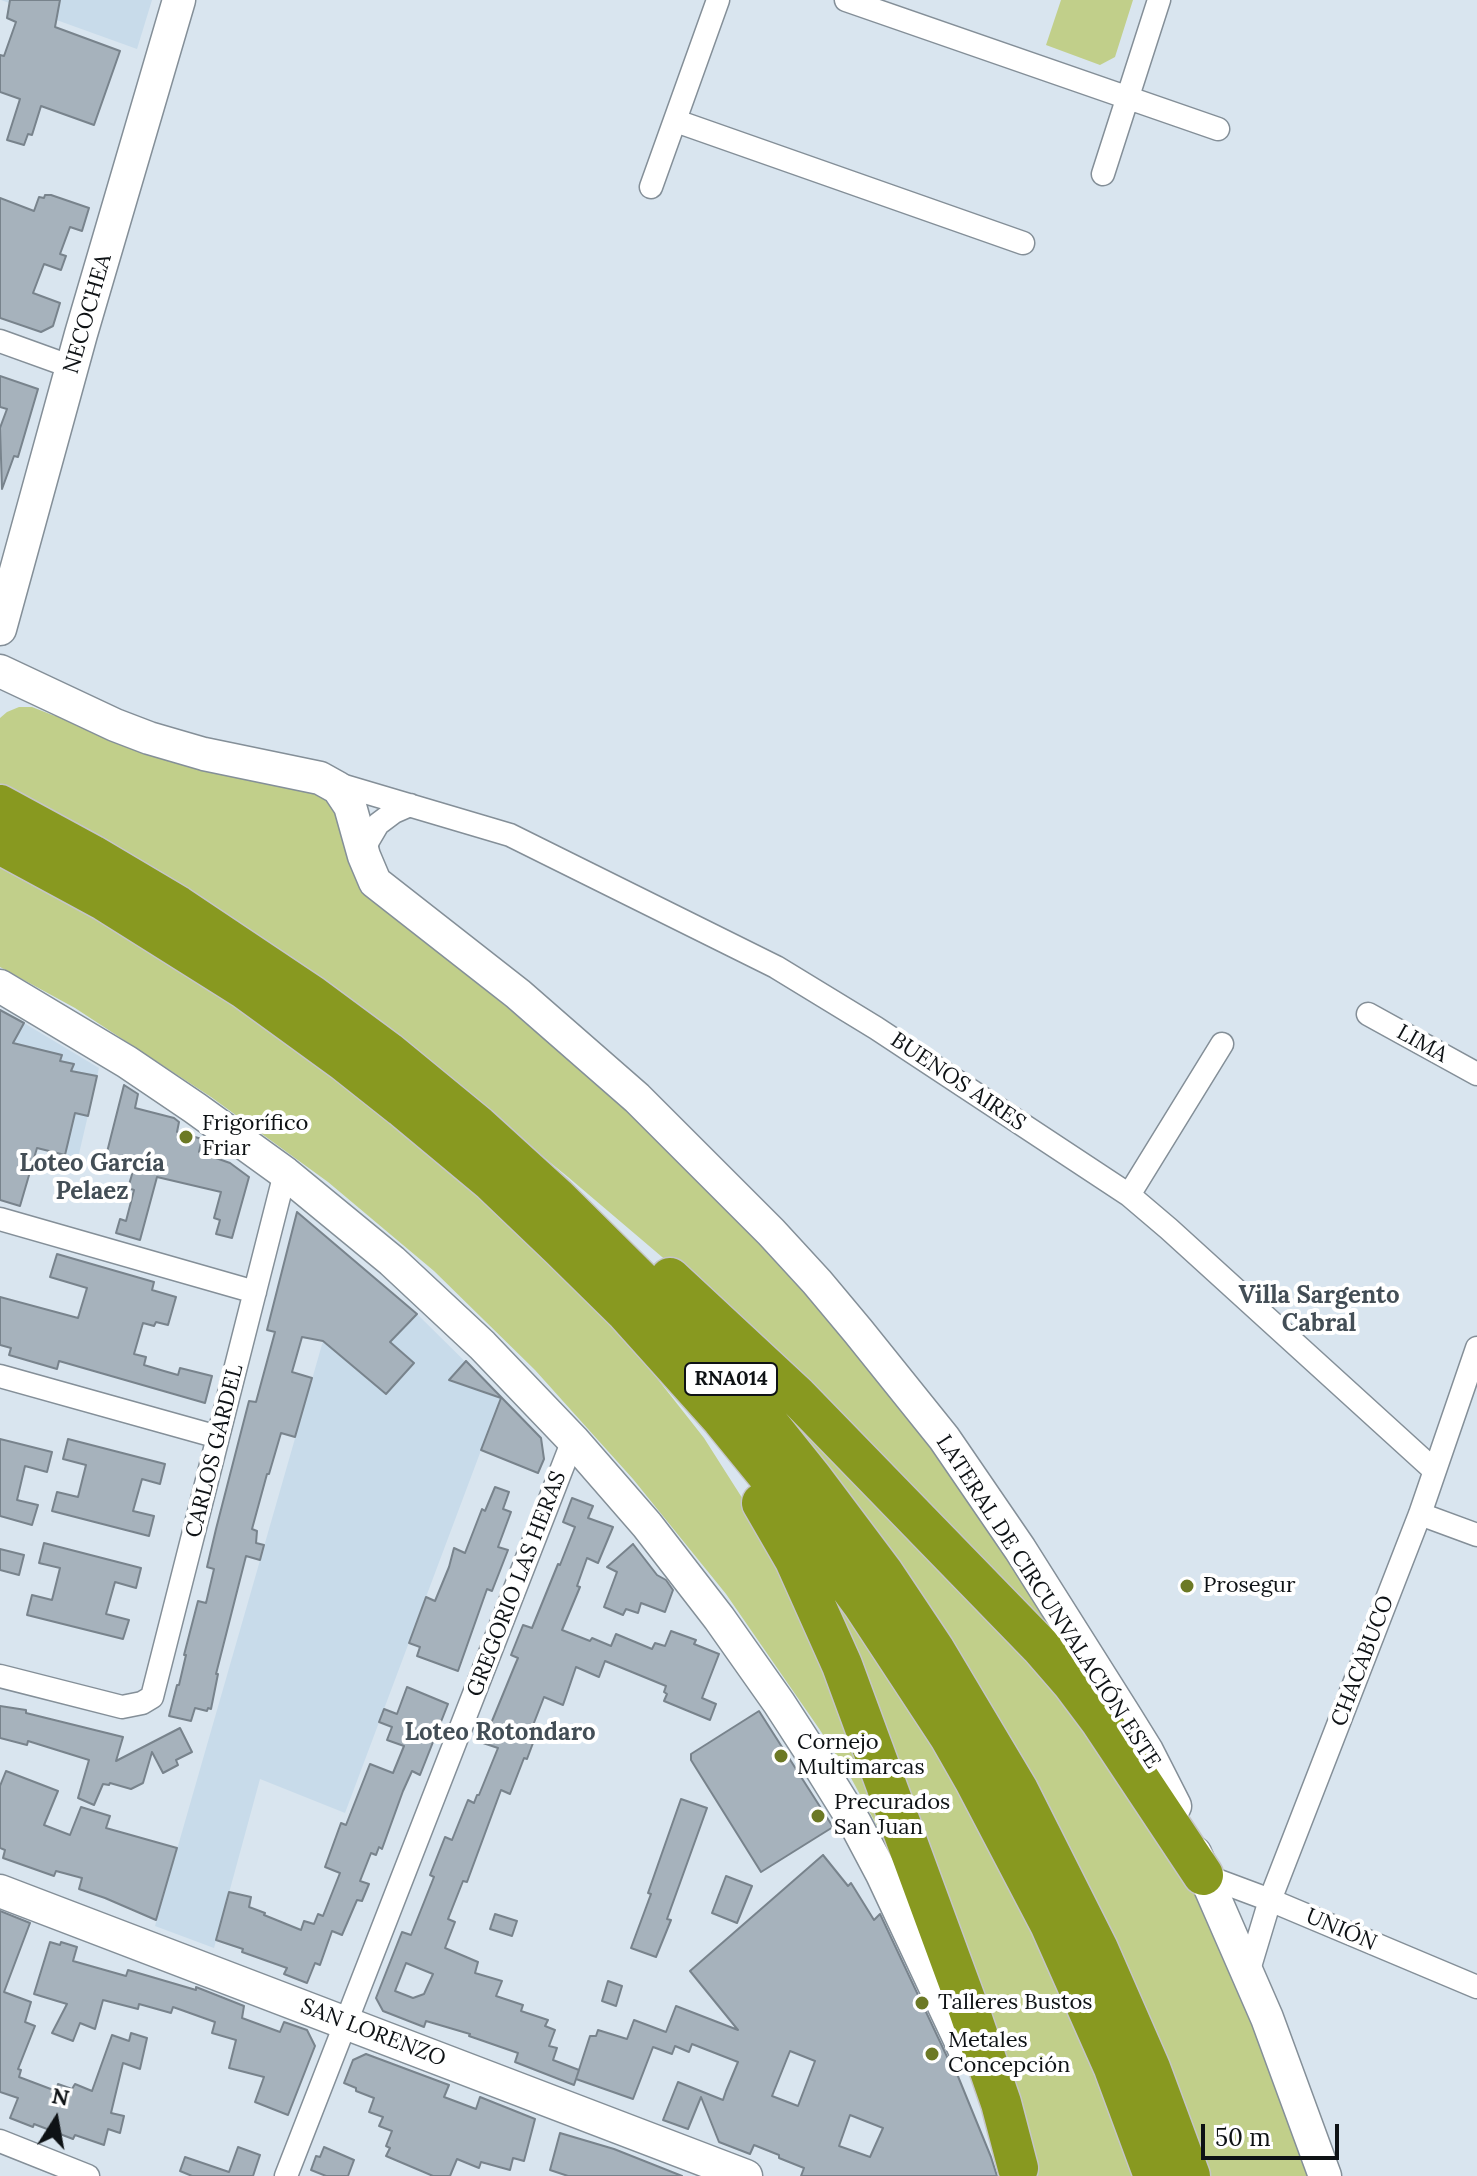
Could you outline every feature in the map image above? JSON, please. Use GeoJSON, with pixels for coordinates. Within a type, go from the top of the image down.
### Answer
{"type":"FeatureCollection","features":[{"type":"Feature","properties":{"kind":"highway","name":"RNA014"},"geometry":{"type":"LineString","coordinates":[[3,826],[135,879],[311,995],[388,1052],[478,1126],[588,1227],[713,1358],[820,1488],[909,1610],[1011,1776],[1064,1877],[1135,2032],[1190,2176]]}},
{"type":"Feature","properties":{"kind":"highway","name":"RNA014"},"geometry":{"type":"LineString","coordinates":[[3,826],[70,881],[245,989],[353,1068],[453,1149],[524,1212],[625,1311],[766,1473],[891,1645],[950,1737],[1001,1829],[1050,1924],[1114,2068],[1154,2176]]}},
{"type":"Feature","properties":{"kind":"highway"},"geometry":{"type":"LineString","coordinates":[[478,1126],[600,1220],[692,1297],[797,1396],[1001,1604],[1073,1684],[1100,1720],[1203,1875]]}},
{"type":"Feature","properties":{"kind":"highway"},"geometry":{"type":"LineString","coordinates":[[673,1365],[770,1514],[842,1665],[969,2010],[1001,2103],[1019,2172]]}},
{"type":"Feature","properties":{"kind":"street","name":"NECOCHEA"},"geometry":{"type":"LineString","coordinates":[[0,629],[72,367],[179,0]]}},
{"type":"Feature","properties":{"kind":"street"},"geometry":{"type":"LineString","coordinates":[[651,187],[718,0]]}},
{"type":"Feature","properties":{"kind":"street"},"geometry":{"type":"LineString","coordinates":[[846,0],[1218,129]]}},
{"type":"Feature","properties":{"kind":"street"},"geometry":{"type":"LineString","coordinates":[[1103,174],[1159,0]]}},
{"type":"Feature","properties":{"kind":"street"},"geometry":{"type":"LineString","coordinates":[[676,121],[1023,243]]}},
{"type":"Feature","properties":{"kind":"street"},"geometry":{"type":"LineString","coordinates":[[0,341],[72,367]]}},
{"type":"Feature","properties":{"kind":"street"},"geometry":{"type":"LineString","coordinates":[[0,671],[149,738],[204,754],[328,781]]}},
{"type":"Feature","properties":{"kind":"street","name":"BUENOS AIRES"},"geometry":{"type":"LineString","coordinates":[[328,781],[510,835],[776,967],[876,1028],[1129,1195],[1434,1470]]}},
{"type":"Feature","properties":{"kind":"street","name":"LATERAL DE CIRCUNVALACIÓN ESTE"},"geometry":{"type":"LineString","coordinates":[[328,781],[338,788],[350,806],[364,856],[381,889],[559,1029],[674,1133],[798,1261],[858,1331],[966,1469],[1103,1680],[1163,1781],[1248,1973],[1325,2176]]}},
{"type":"Feature","properties":{"kind":"street"},"geometry":{"type":"LineString","coordinates":[[364,856],[378,824],[410,805]]}},
{"type":"Feature","properties":{"kind":"street"},"geometry":{"type":"LineString","coordinates":[[0,986],[127,1062],[195,1108],[285,1173],[392,1261],[482,1345],[573,1440],[647,1525],[719,1618],[779,1703],[855,1823],[905,1918],[1019,2172]]}},
{"type":"Feature","properties":{"kind":"street","name":"LIMA"},"geometry":{"type":"LineString","coordinates":[[1368,1014],[1477,1074]]}},
{"type":"Feature","properties":{"kind":"street"},"geometry":{"type":"LineString","coordinates":[[1129,1195],[1222,1044]]}},
{"type":"Feature","properties":{"kind":"street","name":"CARLOS GARDEL"},"geometry":{"type":"LineString","coordinates":[[0,1676],[122,1707],[142,1703],[152,1697],[285,1173]]}},
{"type":"Feature","properties":{"kind":"street"},"geometry":{"type":"LineString","coordinates":[[0,1219],[255,1292]]}},
{"type":"Feature","properties":{"kind":"street","name":"CHACABUCO"},"geometry":{"type":"LineString","coordinates":[[1248,1973],[1270,1900],[1420,1514],[1477,1348]]}},
{"type":"Feature","properties":{"kind":"street"},"geometry":{"type":"LineString","coordinates":[[0,1376],[218,1437]]}},
{"type":"Feature","properties":{"kind":"street","name":"GREGORIO LAS HERAS"},"geometry":{"type":"LineString","coordinates":[[286,2176],[573,1440]]}},
{"type":"Feature","properties":{"kind":"street"},"geometry":{"type":"LineString","coordinates":[[1420,1514],[1477,1535]]}},
{"type":"Feature","properties":{"kind":"street","name":"UNIÓN"},"geometry":{"type":"LineString","coordinates":[[1203,1875],[1477,1987]]}},
{"type":"Feature","properties":{"kind":"street","name":"SAN LORENZO"},"geometry":{"type":"LineString","coordinates":[[0,1891],[746,2176]]}},
{"type":"Feature","properties":{"kind":"street"},"geometry":{"type":"LineString","coordinates":[[0,2141],[88,2176]]}},
{"type":"Feature","properties":{"kind":"shaded area"},"geometry":{"type":"Polygon","coordinates":[[[1,0],[152,0],[137,49],[1,0]]]}},
{"type":"Feature","properties":{"kind":"shaded area"},"geometry":{"type":"Polygon","coordinates":[[[24,1023],[99,1068],[78,1158],[37,1148],[20,1206],[0,1200],[0,1039],[13,1042],[24,1023]]]}},
{"type":"Feature","properties":{"kind":"shaded area"},"geometry":{"type":"Polygon","coordinates":[[[297,1212],[417,1314],[501,1397],[345,1813],[260,1779],[214,1948],[155,1926],[323,1341],[267,1330],[297,1212]]]}},
{"type":"Feature","properties":{"kind":"green space"},"geometry":{"type":"Polygon","coordinates":[[[1061,0],[1133,0],[1115,57],[1100,65],[1046,45],[1061,0]]]}},
{"type":"Feature","properties":{"kind":"green space"},"geometry":{"type":"Polygon","coordinates":[[[19,707],[32,707],[55,716],[57,710],[319,791],[343,815],[453,955],[450,962],[641,1122],[821,1311],[949,1472],[1071,1656],[695,1285],[568,1177],[421,1058],[0,786],[0,718],[19,707]]]}},
{"type":"Feature","properties":{"kind":"green space"},"geometry":{"type":"Polygon","coordinates":[[[0,864],[77,906],[308,1056],[475,1191],[601,1312],[704,1438],[767,1537],[792,1584],[901,1870],[851,1778],[726,1594],[633,1479],[535,1370],[434,1271],[328,1182],[211,1097],[75,1008],[0,967],[0,864]]]}},
{"type":"Feature","properties":{"kind":"green space"},"geometry":{"type":"Polygon","coordinates":[[[682,1298],[1029,1642],[1189,1878],[1226,1957],[1309,2176],[1208,2176],[682,1298]]]}},
{"type":"Feature","properties":{"kind":"green space"},"geometry":{"type":"Polygon","coordinates":[[[804,1560],[880,1659],[974,1814],[1070,2008],[1136,2176],[1036,2176],[843,1651],[804,1560]]]}},
{"type":"Feature","properties":{"kind":"building"},"geometry":{"type":"Polygon","coordinates":[[[10,0],[60,0],[55,27],[120,51],[94,125],[41,106],[32,135],[28,134],[24,145],[7,140],[20,99],[0,92],[0,55],[4,56],[16,22],[7,18],[10,0]]]}},
{"type":"Feature","properties":{"kind":"building"},"geometry":{"type":"Polygon","coordinates":[[[45,195],[89,208],[82,231],[70,227],[60,254],[66,256],[61,270],[44,264],[33,293],[60,303],[53,326],[41,332],[0,318],[0,198],[34,211],[39,197],[44,198],[45,195]]]}},
{"type":"Feature","properties":{"kind":"building"},"geometry":{"type":"Polygon","coordinates":[[[0,376],[38,389],[18,457],[14,456],[2,489],[0,428],[7,409],[0,407],[0,376]]]}},
{"type":"Feature","properties":{"kind":"building"},"geometry":{"type":"Polygon","coordinates":[[[0,1010],[24,1023],[13,1043],[62,1055],[60,1061],[74,1064],[71,1071],[97,1076],[88,1116],[75,1113],[65,1155],[37,1148],[20,1206],[0,1200],[0,1010]]]}},
{"type":"Feature","properties":{"kind":"building"},"geometry":{"type":"Polygon","coordinates":[[[124,1085],[138,1094],[135,1108],[174,1118],[179,1122],[177,1132],[202,1139],[199,1152],[230,1163],[249,1177],[232,1238],[216,1234],[220,1220],[214,1218],[221,1192],[157,1177],[140,1240],[116,1233],[120,1219],[126,1221],[134,1190],[128,1188],[133,1171],[104,1164],[124,1085]]]}},
{"type":"Feature","properties":{"kind":"building"},"geometry":{"type":"Polygon","coordinates":[[[297,1212],[417,1314],[390,1342],[414,1363],[386,1394],[323,1341],[302,1337],[292,1372],[312,1378],[295,1437],[281,1433],[267,1474],[252,1529],[257,1531],[256,1543],[264,1545],[260,1560],[246,1556],[216,1674],[211,1709],[195,1708],[191,1721],[169,1716],[198,1601],[206,1603],[214,1569],[207,1567],[249,1401],[256,1402],[275,1332],[267,1330],[297,1212]]]}},
{"type":"Feature","properties":{"kind":"building"},"geometry":{"type":"Polygon","coordinates":[[[57,1254],[154,1282],[152,1290],[176,1297],[168,1325],[143,1323],[134,1354],[146,1357],[144,1365],[178,1375],[180,1368],[212,1376],[205,1403],[59,1361],[57,1369],[9,1355],[11,1348],[0,1345],[0,1297],[78,1318],[87,1288],[50,1277],[57,1254]]]}},
{"type":"Feature","properties":{"kind":"building"},"geometry":{"type":"Polygon","coordinates":[[[466,1361],[541,1438],[544,1459],[538,1473],[481,1450],[501,1398],[449,1380],[466,1361]]]}},
{"type":"Feature","properties":{"kind":"building"},"geometry":{"type":"Polygon","coordinates":[[[0,1439],[52,1452],[47,1472],[25,1466],[17,1500],[38,1505],[32,1525],[0,1516],[0,1439]]]}},
{"type":"Feature","properties":{"kind":"building"},"geometry":{"type":"Polygon","coordinates":[[[68,1439],[165,1464],[160,1484],[142,1479],[133,1511],[154,1516],[149,1536],[52,1511],[57,1492],[78,1497],[86,1465],[63,1459],[68,1439]]]}},
{"type":"Feature","properties":{"kind":"building"},"geometry":{"type":"Polygon","coordinates":[[[495,1487],[509,1492],[503,1509],[511,1512],[498,1547],[508,1550],[492,1591],[487,1589],[458,1671],[417,1656],[420,1647],[409,1643],[426,1597],[435,1601],[454,1548],[465,1553],[482,1509],[485,1511],[495,1487]]]}},
{"type":"Feature","properties":{"kind":"building"},"geometry":{"type":"Polygon","coordinates":[[[572,1498],[593,1506],[588,1518],[613,1527],[598,1563],[587,1558],[577,1586],[580,1587],[562,1630],[611,1646],[616,1634],[652,1649],[655,1643],[665,1646],[671,1631],[696,1640],[694,1644],[719,1654],[702,1698],[716,1704],[710,1720],[664,1701],[666,1686],[605,1661],[599,1677],[576,1667],[563,1705],[544,1697],[530,1733],[536,1735],[527,1759],[524,1758],[510,1794],[501,1790],[467,1882],[463,1881],[448,1919],[455,1922],[445,1948],[478,1962],[475,1973],[502,1981],[496,1996],[523,2005],[521,2011],[548,2020],[545,2026],[555,2030],[549,2046],[557,2048],[553,2060],[579,2070],[574,2085],[515,2062],[518,2053],[470,2034],[426,2021],[424,2027],[383,2011],[376,1998],[402,1932],[411,1935],[434,1877],[430,1875],[445,1837],[452,1840],[468,1800],[474,1803],[479,1795],[498,1748],[483,1743],[518,1658],[511,1655],[523,1625],[532,1628],[575,1527],[563,1522],[572,1498]],[[406,1963],[395,1991],[413,1998],[424,1994],[433,1974],[406,1963]]]}},
{"type":"Feature","properties":{"kind":"building"},"geometry":{"type":"Polygon","coordinates":[[[44,1543],[141,1568],[136,1588],[115,1582],[106,1614],[129,1620],[123,1639],[27,1615],[32,1595],[52,1600],[60,1568],[39,1563],[44,1543]]]}},
{"type":"Feature","properties":{"kind":"building"},"geometry":{"type":"Polygon","coordinates":[[[633,1544],[673,1590],[665,1612],[641,1603],[638,1613],[626,1609],[623,1615],[604,1607],[617,1572],[607,1567],[633,1544]]]}},
{"type":"Feature","properties":{"kind":"building"},"geometry":{"type":"Polygon","coordinates":[[[0,1549],[24,1555],[19,1575],[0,1570],[0,1549]]]}},
{"type":"Feature","properties":{"kind":"building"},"geometry":{"type":"Polygon","coordinates":[[[407,1687],[448,1704],[420,1775],[412,1771],[382,1849],[379,1847],[376,1855],[371,1853],[360,1881],[369,1884],[362,1901],[357,1900],[342,1935],[332,1931],[320,1965],[315,1963],[307,1983],[284,1974],[287,1968],[216,1940],[229,1892],[251,1897],[249,1907],[301,1930],[304,1921],[314,1924],[318,1914],[323,1916],[340,1873],[325,1867],[341,1823],[346,1825],[370,1764],[393,1773],[404,1746],[387,1740],[392,1727],[379,1722],[384,1709],[397,1714],[407,1687]]]}},
{"type":"Feature","properties":{"kind":"building"},"geometry":{"type":"Polygon","coordinates":[[[0,1706],[26,1710],[26,1713],[123,1737],[116,1761],[180,1728],[192,1752],[176,1760],[178,1765],[163,1773],[152,1752],[143,1783],[131,1789],[103,1784],[94,1805],[78,1798],[89,1760],[28,1741],[27,1745],[0,1738],[0,1706]]]}},
{"type":"Feature","properties":{"kind":"building"},"geometry":{"type":"Polygon","coordinates":[[[759,1711],[833,1827],[761,1872],[691,1760],[691,1754],[759,1711]]]}},
{"type":"Feature","properties":{"kind":"building"},"geometry":{"type":"Polygon","coordinates":[[[6,1771],[58,1791],[44,1825],[70,1835],[81,1807],[110,1816],[106,1828],[177,1848],[156,1920],[79,1889],[82,1878],[56,1871],[54,1876],[3,1858],[5,1850],[0,1848],[0,1786],[6,1771]]]}},
{"type":"Feature","properties":{"kind":"building"},"geometry":{"type":"Polygon","coordinates":[[[681,1799],[707,1808],[656,1957],[631,1948],[681,1799]]]}},
{"type":"Feature","properties":{"kind":"building"},"geometry":{"type":"Polygon","coordinates":[[[823,1855],[848,1886],[851,1883],[874,1920],[880,1914],[955,2069],[997,2176],[801,2176],[804,2168],[779,2158],[779,2155],[754,2145],[750,2154],[719,2142],[701,2097],[688,2129],[663,2120],[678,2082],[723,2100],[738,2062],[692,2044],[689,2052],[675,2046],[672,2054],[653,2047],[633,2099],[576,2079],[590,2036],[596,2036],[598,2030],[627,2039],[634,2020],[666,2032],[676,2006],[738,2030],[690,1971],[823,1855]],[[790,2051],[772,2096],[798,2106],[815,2061],[790,2051]],[[850,2115],[839,2146],[870,2157],[883,2128],[850,2115]]]}},
{"type":"Feature","properties":{"kind":"building"},"geometry":{"type":"Polygon","coordinates":[[[726,1876],[752,1886],[737,1923],[712,1913],[726,1876]]]}},
{"type":"Feature","properties":{"kind":"building"},"geometry":{"type":"Polygon","coordinates":[[[0,1911],[30,1923],[4,1992],[31,2002],[25,2022],[35,2026],[18,2069],[21,2070],[19,2077],[56,2091],[58,2084],[72,2089],[75,2084],[92,2091],[112,2035],[129,2041],[131,2033],[147,2038],[140,2069],[123,2063],[111,2113],[124,2116],[120,2133],[108,2129],[104,2145],[75,2135],[73,2139],[10,2118],[18,2098],[0,2092],[0,1911]]]}},
{"type":"Feature","properties":{"kind":"building"},"geometry":{"type":"Polygon","coordinates":[[[495,1914],[517,1921],[512,1936],[490,1929],[495,1914]]]}},
{"type":"Feature","properties":{"kind":"building"},"geometry":{"type":"Polygon","coordinates":[[[50,1942],[77,1947],[73,1961],[126,1976],[128,1970],[196,1990],[196,1987],[244,2006],[242,2018],[280,2032],[284,2022],[307,2030],[315,2046],[288,2115],[255,2102],[264,2077],[229,2068],[236,2040],[212,2033],[215,2022],[173,2007],[171,2013],[139,2004],[138,2009],[103,2000],[95,2029],[80,2023],[73,2041],[52,2033],[67,2004],[34,1994],[50,1942]]]}},
{"type":"Feature","properties":{"kind":"building"},"geometry":{"type":"Polygon","coordinates":[[[608,1981],[622,1986],[616,2006],[602,2001],[608,1981]]]}},
{"type":"Feature","properties":{"kind":"building"},"geometry":{"type":"Polygon","coordinates":[[[366,2054],[449,2085],[444,2097],[476,2109],[480,2097],[535,2119],[524,2161],[513,2158],[510,2170],[481,2162],[479,2168],[457,2159],[450,2176],[433,2176],[386,2156],[392,2131],[379,2126],[383,2117],[369,2112],[374,2098],[344,2083],[353,2060],[366,2054]]]}},
{"type":"Feature","properties":{"kind":"building"},"geometry":{"type":"Polygon","coordinates":[[[560,2133],[614,2149],[682,2176],[568,2176],[550,2170],[560,2133]]]}},
{"type":"Feature","properties":{"kind":"building"},"geometry":{"type":"Polygon","coordinates":[[[238,2147],[260,2155],[253,2176],[192,2176],[180,2171],[185,2157],[229,2172],[238,2147]]]}},
{"type":"Feature","properties":{"kind":"building"},"geometry":{"type":"Polygon","coordinates":[[[324,2147],[354,2160],[348,2176],[326,2176],[311,2170],[316,2156],[320,2157],[324,2147]]]}},
{"type":"Feature","properties":{"kind":"place","name":"Frigorífico Friar"},"geometry":{"type":"Point","coordinates":[186,1137]}},
{"type":"Feature","properties":{"kind":"place","name":"Prosegur"},"geometry":{"type":"Point","coordinates":[1187,1586]}},
{"type":"Feature","properties":{"kind":"place","name":"Cornejo Multimarcas"},"geometry":{"type":"Point","coordinates":[781,1756]}},
{"type":"Feature","properties":{"kind":"place","name":"Precurados San Juan"},"geometry":{"type":"Point","coordinates":[818,1816]}},
{"type":"Feature","properties":{"kind":"place","name":"Talleres Bustos"},"geometry":{"type":"Point","coordinates":[922,2003]}},
{"type":"Feature","properties":{"kind":"place","name":"Metales Concepción"},"geometry":{"type":"Point","coordinates":[932,2054]}},
{"type":"Feature","properties":{"kind":"district","name":"Loteo García Pelaez"},"geometry":{"type":"Point","coordinates":[92,1178]}},
{"type":"Feature","properties":{"kind":"district","name":"Villa Sargento Cabral"},"geometry":{"type":"Point","coordinates":[1319,1310]}},
{"type":"Feature","properties":{"kind":"district","name":"Loteo Rotondaro"},"geometry":{"type":"Point","coordinates":[500,1733]}}]}
